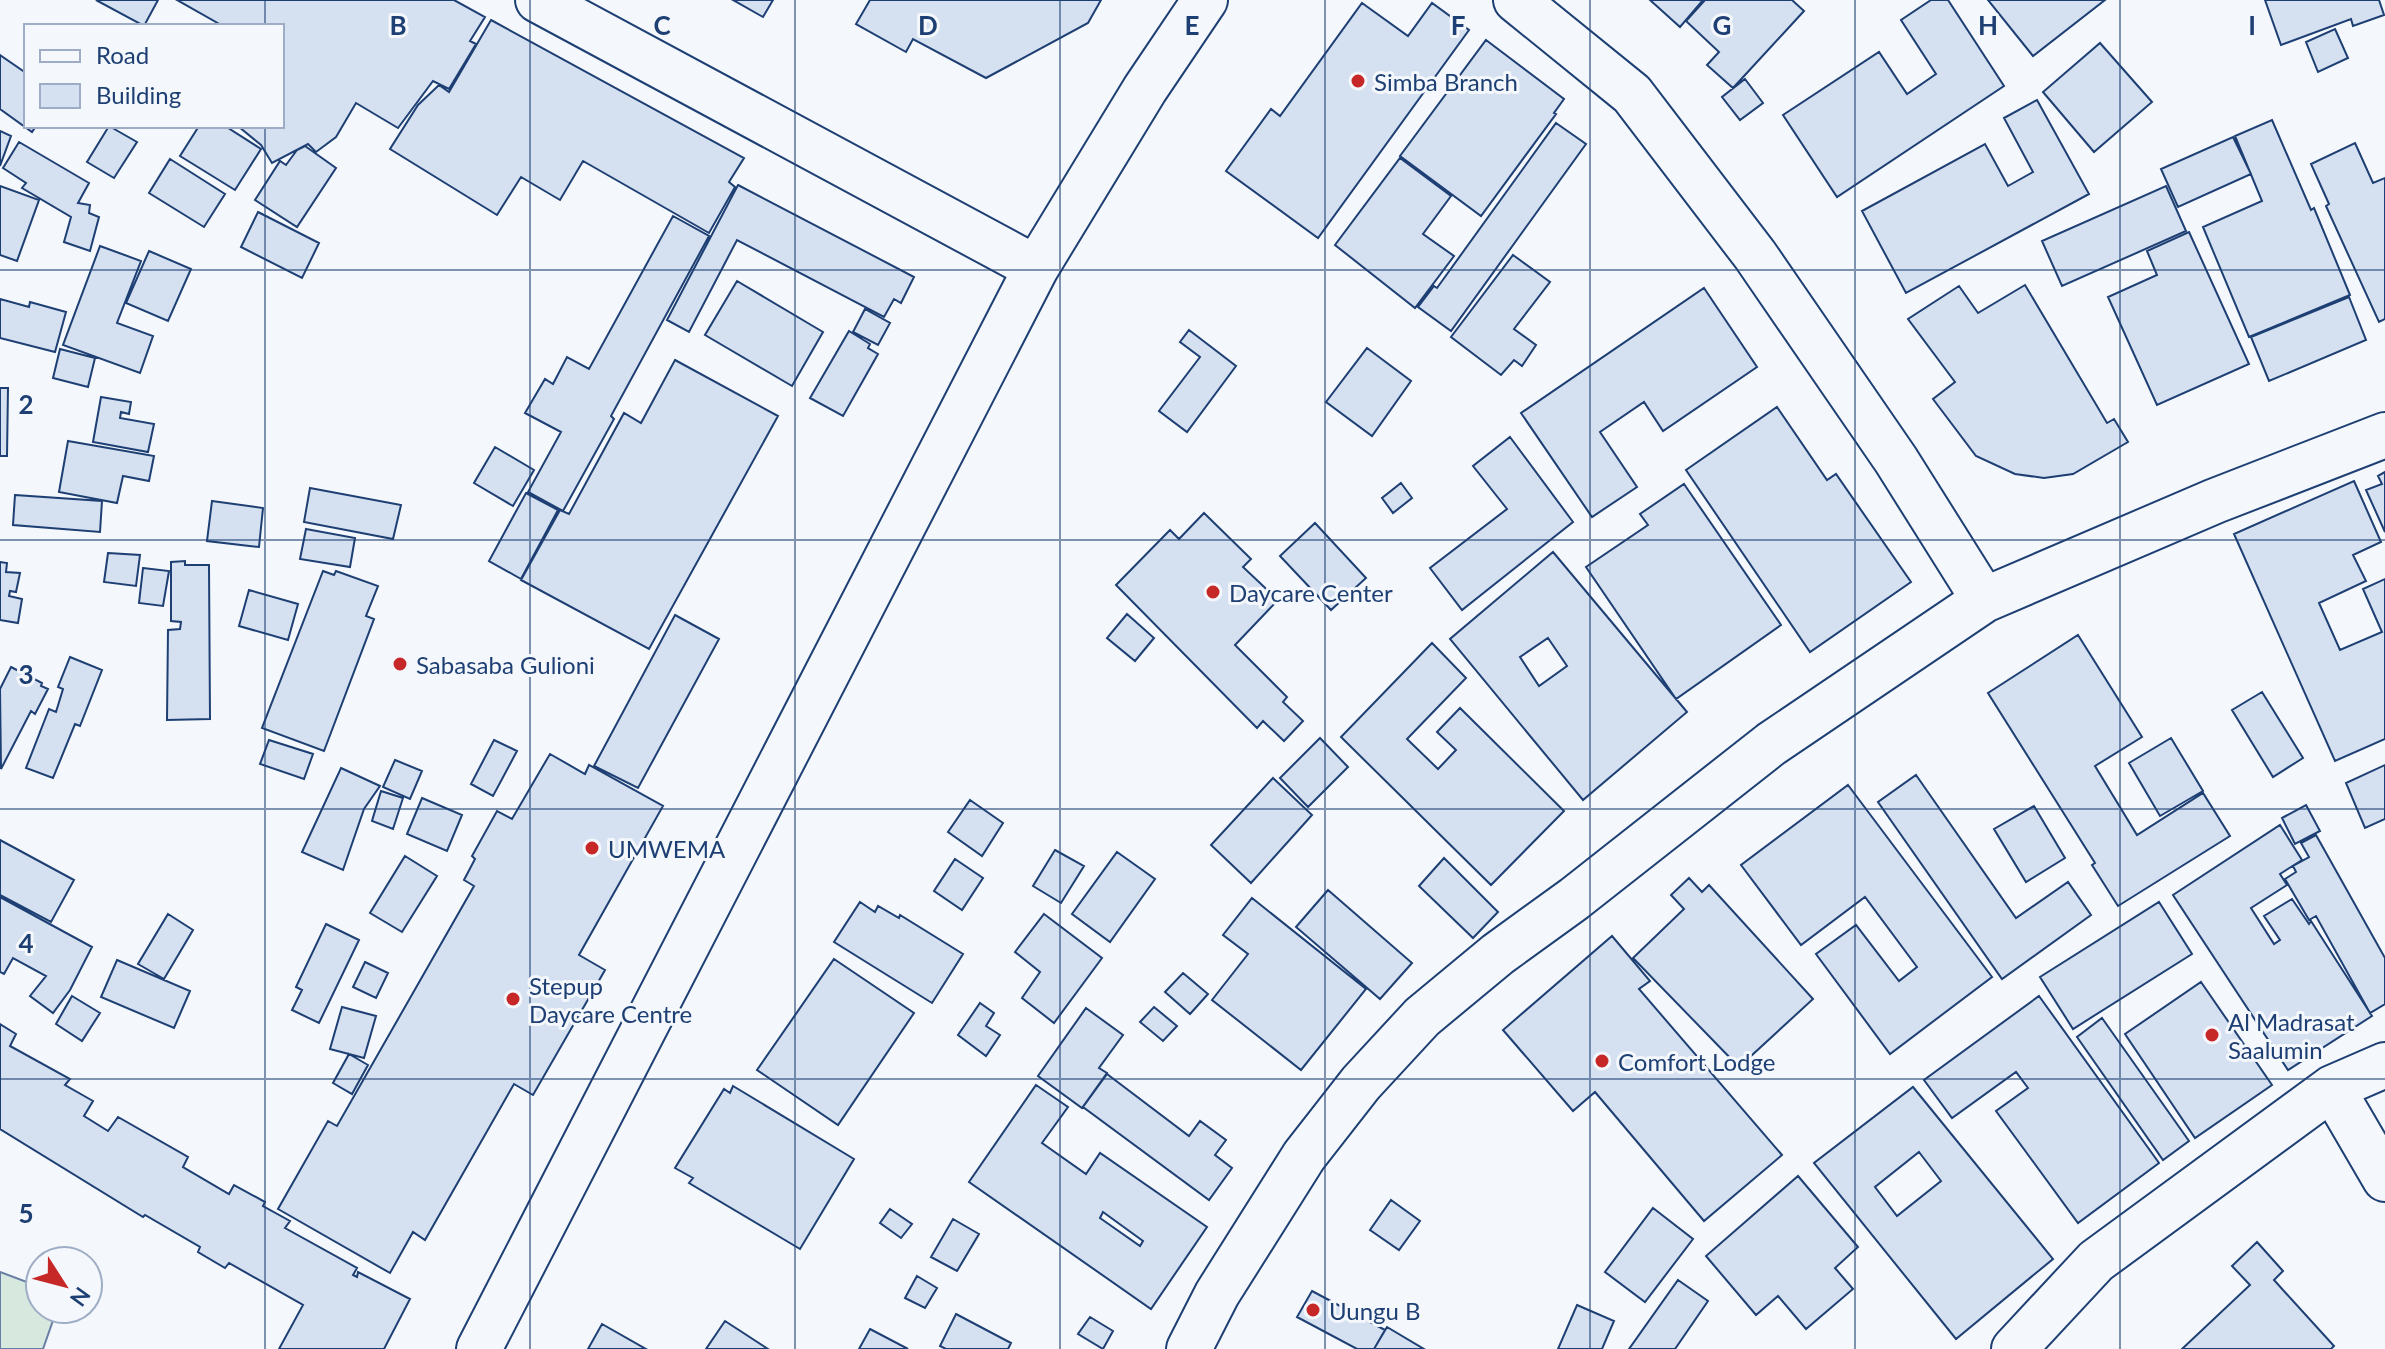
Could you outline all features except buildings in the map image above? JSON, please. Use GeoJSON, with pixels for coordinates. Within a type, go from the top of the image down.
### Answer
{"type":"FeatureCollection","features":[{"type":"Feature","properties":{"kind":"street"},"geometry":{"type":"LineString","coordinates":[[538,0],[598,15],[1036,268]]}},
{"type":"Feature","properties":{"kind":"street"},"geometry":{"type":"LineString","coordinates":[[479,1349],[1036,268],[1145,89],[1205,0]]}},
{"type":"Feature","properties":{"kind":"street"},"geometry":{"type":"LineString","coordinates":[[1516,0],[1632,94],[1755,255],[1896,460],[1984,600]]}},
{"type":"Feature","properties":{"kind":"street"},"geometry":{"type":"LineString","coordinates":[[1189,1349],[1217,1294],[1304,1156],[1361,1083],[1422,1017],[1498,954],[1574,899],[1771,744],[1984,600],[2215,501],[2385,435]]}},
{"type":"Feature","properties":{"kind":"street"},"geometry":{"type":"LineString","coordinates":[[2014,1349],[2096,1261],[2332,1088],[2385,1065]]}},
{"type":"Feature","properties":{"kind":"street"},"geometry":{"type":"LineString","coordinates":[[2332,1088],[2385,1179]]}},
{"type":"Feature","properties":{"kind":"shaded area"},"geometry":{"type":"Polygon","coordinates":[[[0,1272],[24,1281],[24,1325],[51,1325],[43,1349],[0,1349],[0,1272]]]}},
{"type":"Feature","properties":{"kind":"place","name":"Simba Branch"},"geometry":{"type":"Point","coordinates":[1358,81]}},
{"type":"Feature","properties":{"kind":"place","name":"Daycare Center"},"geometry":{"type":"Point","coordinates":[1213,592]}},
{"type":"Feature","properties":{"kind":"place","name":"Sabasaba Gulioni"},"geometry":{"type":"Point","coordinates":[400,664]}},
{"type":"Feature","properties":{"kind":"place","name":"UMWEMA"},"geometry":{"type":"Point","coordinates":[592,848]}},
{"type":"Feature","properties":{"kind":"place","name":"Stepup Daycare Centre"},"geometry":{"type":"Point","coordinates":[513,999]}},
{"type":"Feature","properties":{"kind":"place","name":"Al Madrasat Saalumin"},"geometry":{"type":"Point","coordinates":[2212,1035]}},
{"type":"Feature","properties":{"kind":"place","name":"Comfort Lodge"},"geometry":{"type":"Point","coordinates":[1602,1061]}},
{"type":"Feature","properties":{"kind":"place","name":"Uungu B"},"geometry":{"type":"Point","coordinates":[1313,1310]}}]}
